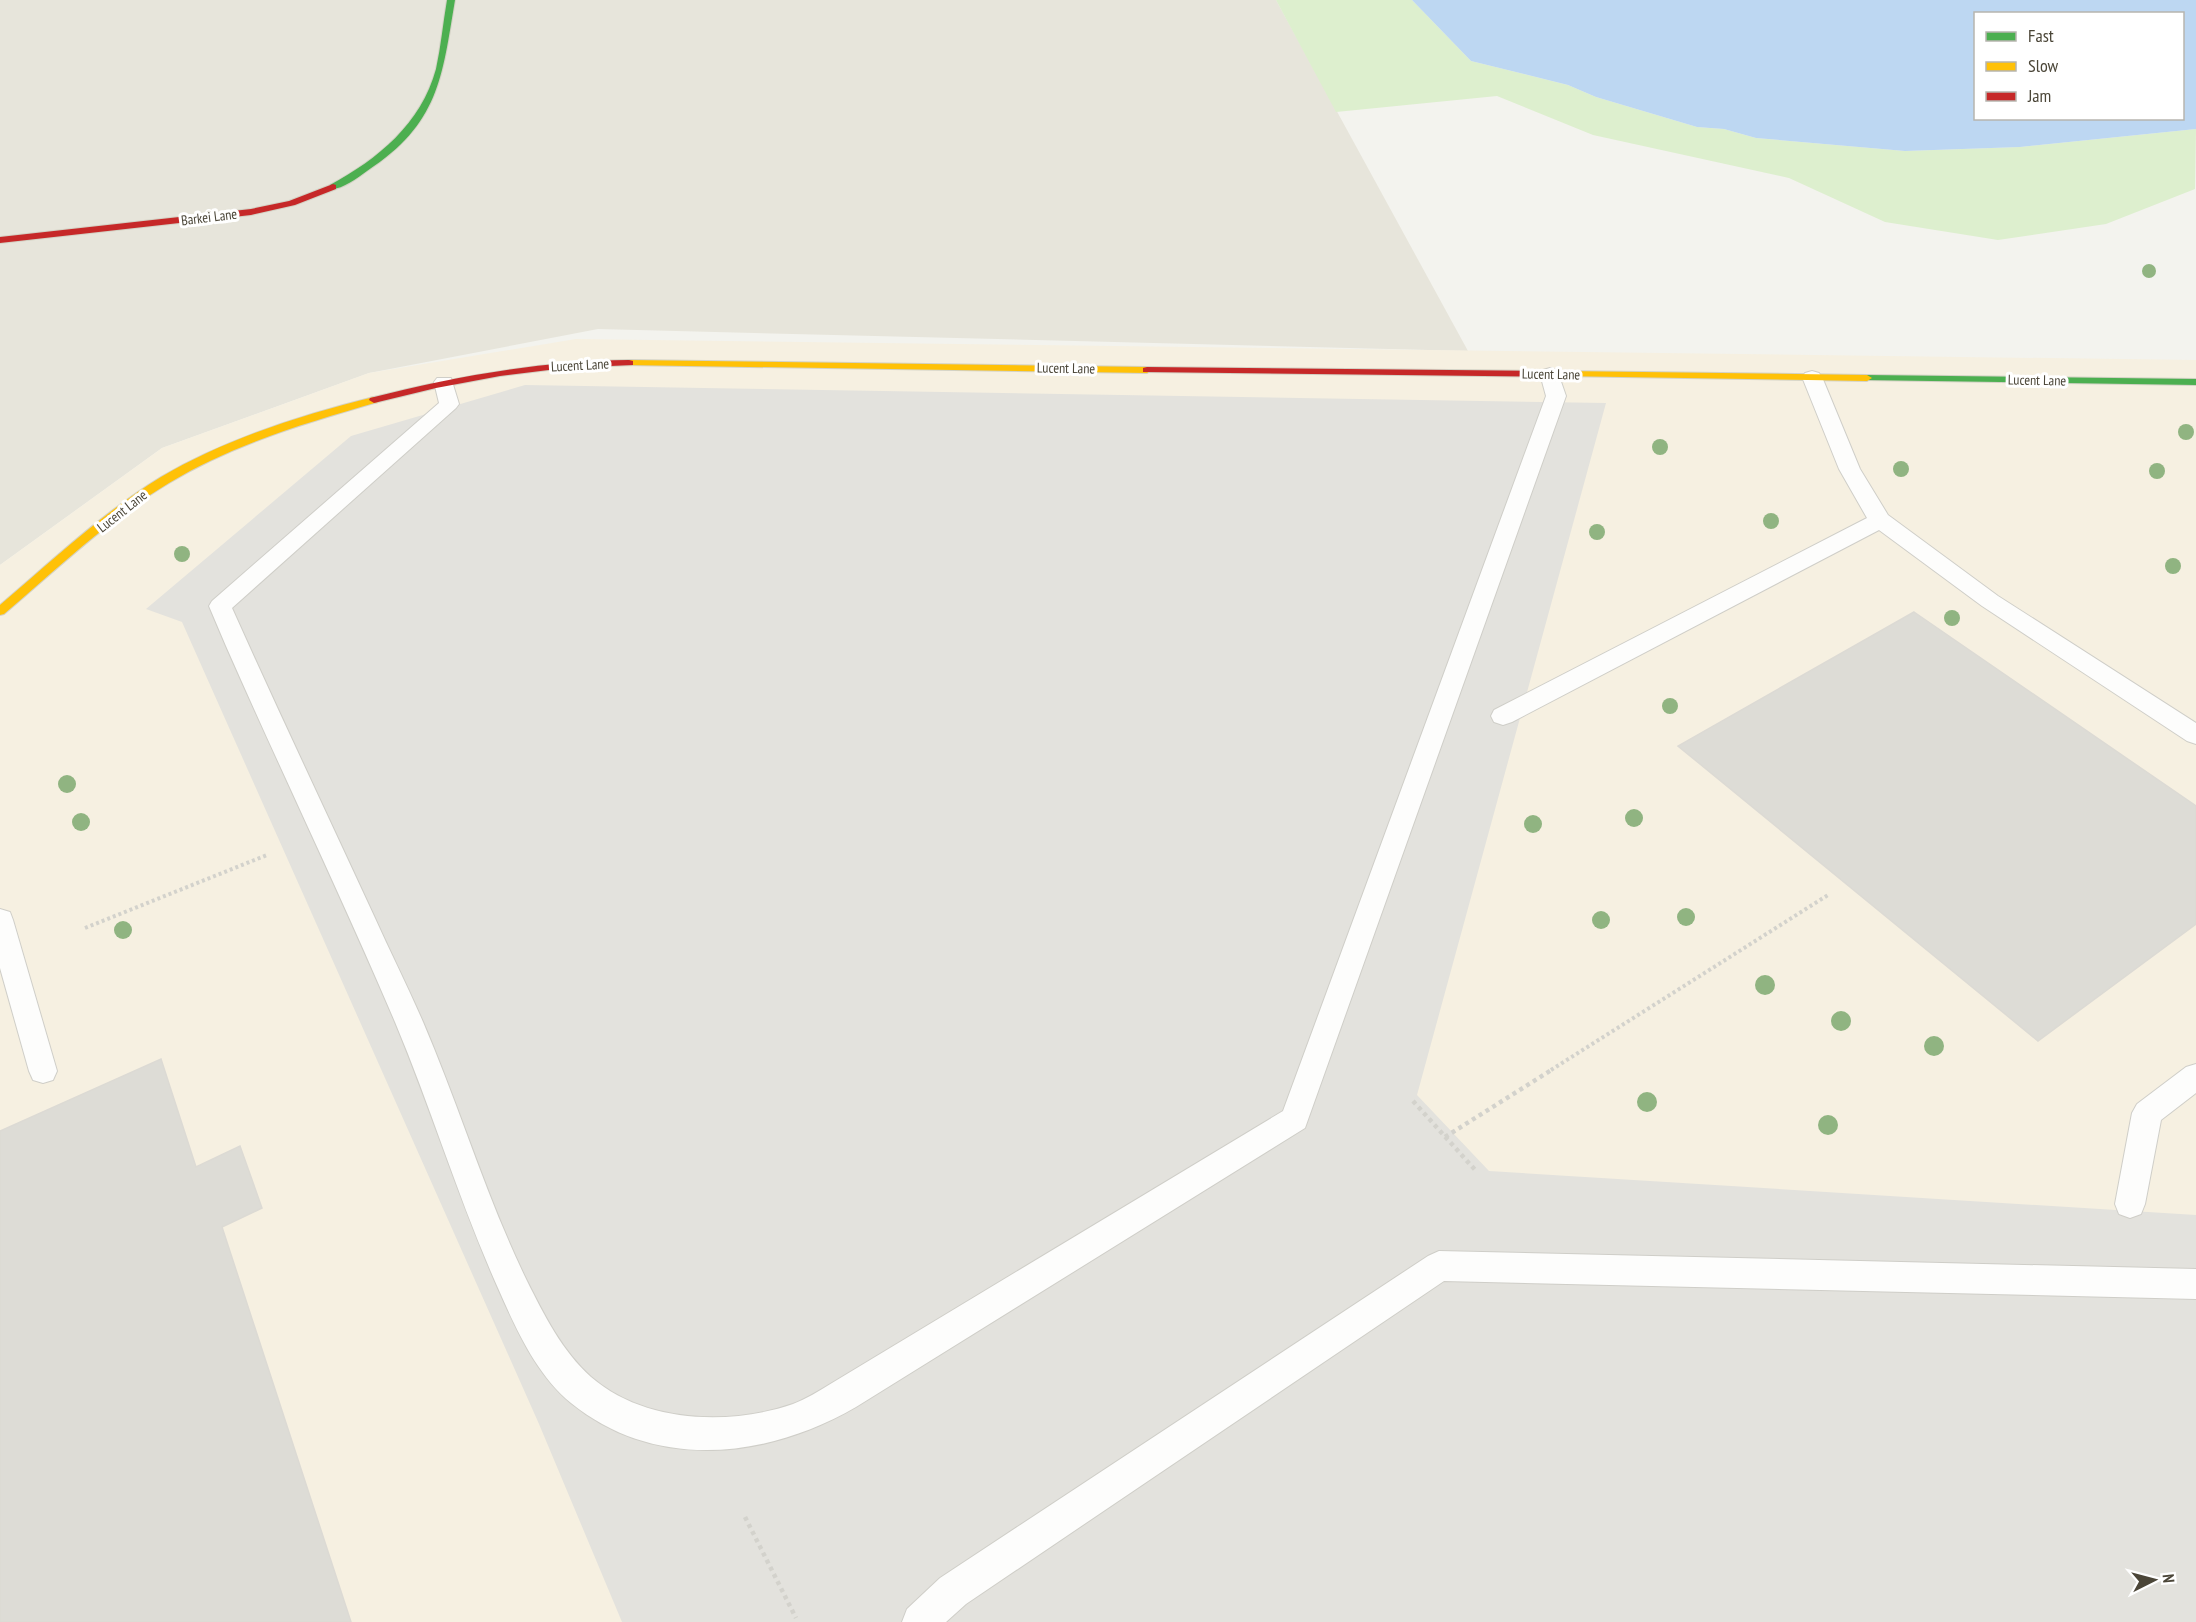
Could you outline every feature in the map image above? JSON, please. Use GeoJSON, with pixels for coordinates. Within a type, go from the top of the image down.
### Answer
{"type":"FeatureCollection","features":[{"type":"Feature","properties":{"kind":"street","name":"Barkei Lane"},"geometry":{"type":"LineString","coordinates":[[0,240],[120,228],[273,208],[306,199],[346,181],[377,159],[422,111],[431,94],[451,0]]}},
{"type":"Feature","properties":{"kind":"street","name":"Lucent Lane"},"geometry":{"type":"LineString","coordinates":[[0,611],[98,529],[168,478],[236,447],[296,424],[353,406],[444,382],[524,369],[600,363],[2196,382]]}},
{"type":"Feature","properties":{"kind":"lane"},"geometry":{"type":"LineString","coordinates":[[444,382],[449,404],[220,606],[416,1038],[486,1229],[528,1318],[549,1354],[580,1389],[595,1401],[620,1415],[672,1430],[714,1432],[749,1431],[791,1421],[815,1410],[914,1353],[1294,1119],[1556,396],[1550,374]]}},
{"type":"Feature","properties":{"kind":"lane"},"geometry":{"type":"LineString","coordinates":[[1812,377],[1846,463],[1870,507],[1880,520],[1990,601],[2196,735]]}},
{"type":"Feature","properties":{"kind":"lane"},"geometry":{"type":"LineString","coordinates":[[1503,716],[1880,520]]}},
{"type":"Feature","properties":{"kind":"lane"},"geometry":{"type":"LineString","coordinates":[[0,920],[43,1071]]}},
{"type":"Feature","properties":{"kind":"lane"},"geometry":{"type":"LineString","coordinates":[[2130,1204],[2147,1113],[2196,1076]]}},
{"type":"Feature","properties":{"kind":"lane"},"geometry":{"type":"LineString","coordinates":[[920,1622],[953,1591],[1439,1266],[2196,1284]]}},
{"type":"Feature","properties":{"kind":"path"},"geometry":{"type":"LineString","coordinates":[[85,928],[267,855]]}},
{"type":"Feature","properties":{"kind":"path"},"geometry":{"type":"LineString","coordinates":[[1445,1137],[1828,895]]}},
{"type":"Feature","properties":{"kind":"path"},"geometry":{"type":"LineString","coordinates":[[1413,1101],[1477,1172]]}},
{"type":"Feature","properties":{"kind":"path"},"geometry":{"type":"LineString","coordinates":[[745,1517],[796,1618]]}},
{"type":"Feature","properties":{"kind":"shaded area"},"geometry":{"type":"Polygon","coordinates":[[[0,0],[1276,0],[1468,351],[598,329],[369,373],[162,448],[0,565],[0,0]]]}},
{"type":"Feature","properties":{"kind":"shaded area"},"geometry":{"type":"Polygon","coordinates":[[[576,339],[2196,360],[2196,1622],[0,1622],[0,565],[162,448],[369,373],[576,339]]]}},
{"type":"Feature","properties":{"kind":"shaded area"},"geometry":{"type":"Polygon","coordinates":[[[525,385],[1606,403],[1417,1095],[1489,1171],[2196,1215],[2196,1622],[622,1622],[539,1424],[182,622],[146,609],[351,436],[525,385]]]}},
{"type":"Feature","properties":{"kind":"green space"},"geometry":{"type":"Polygon","coordinates":[[[1276,0],[1412,0],[1471,61],[1568,85],[1596,97],[1697,127],[1724,129],[1756,138],[1905,151],[2020,147],[2196,129],[2195,189],[2106,224],[1998,240],[1885,222],[1789,178],[1593,135],[1497,96],[1336,112],[1276,0]]]}},
{"type":"Feature","properties":{"kind":"water"},"geometry":{"type":"Polygon","coordinates":[[[1412,0],[2196,0],[2196,129],[2020,147],[1905,151],[1756,138],[1724,129],[1697,127],[1596,97],[1568,85],[1471,61],[1412,0]]]}},
{"type":"Feature","properties":{"kind":"building"},"geometry":{"type":"Polygon","coordinates":[[[1914,612],[2196,806],[2196,924],[2038,1041],[1678,746],[1914,612]]]}},
{"type":"Feature","properties":{"kind":"building"},"geometry":{"type":"Polygon","coordinates":[[[161,1059],[196,1167],[240,1146],[262,1208],[222,1227],[351,1622],[0,1622],[0,1131],[161,1059]]]}},
{"type":"Feature","properties":{"kind":"traffic: fast"},"geometry":{"type":"LineString","coordinates":[[333,187],[381,157],[420,115],[429,99],[439,71],[451,0]]}},
{"type":"Feature","properties":{"kind":"traffic: fast"},"geometry":{"type":"LineString","coordinates":[[1867,378],[2196,382]]}},
{"type":"Feature","properties":{"kind":"traffic: slow"},"geometry":{"type":"LineString","coordinates":[[629,363],[1147,370]]}},
{"type":"Feature","properties":{"kind":"traffic: slow"},"geometry":{"type":"LineString","coordinates":[[1563,374],[1867,378]]}},
{"type":"Feature","properties":{"kind":"traffic: slow"},"geometry":{"type":"LineString","coordinates":[[0,611],[101,525],[143,494],[189,466],[266,433],[374,400]]}},
{"type":"Feature","properties":{"kind":"traffic: jam"},"geometry":{"type":"LineString","coordinates":[[0,240],[251,212],[292,203],[333,187]]}},
{"type":"Feature","properties":{"kind":"traffic: jam"},"geometry":{"type":"LineString","coordinates":[[374,400],[468,378],[533,368],[629,363]]}},
{"type":"Feature","properties":{"kind":"traffic: jam"},"geometry":{"type":"LineString","coordinates":[[1147,370],[1563,374]]}}]}
